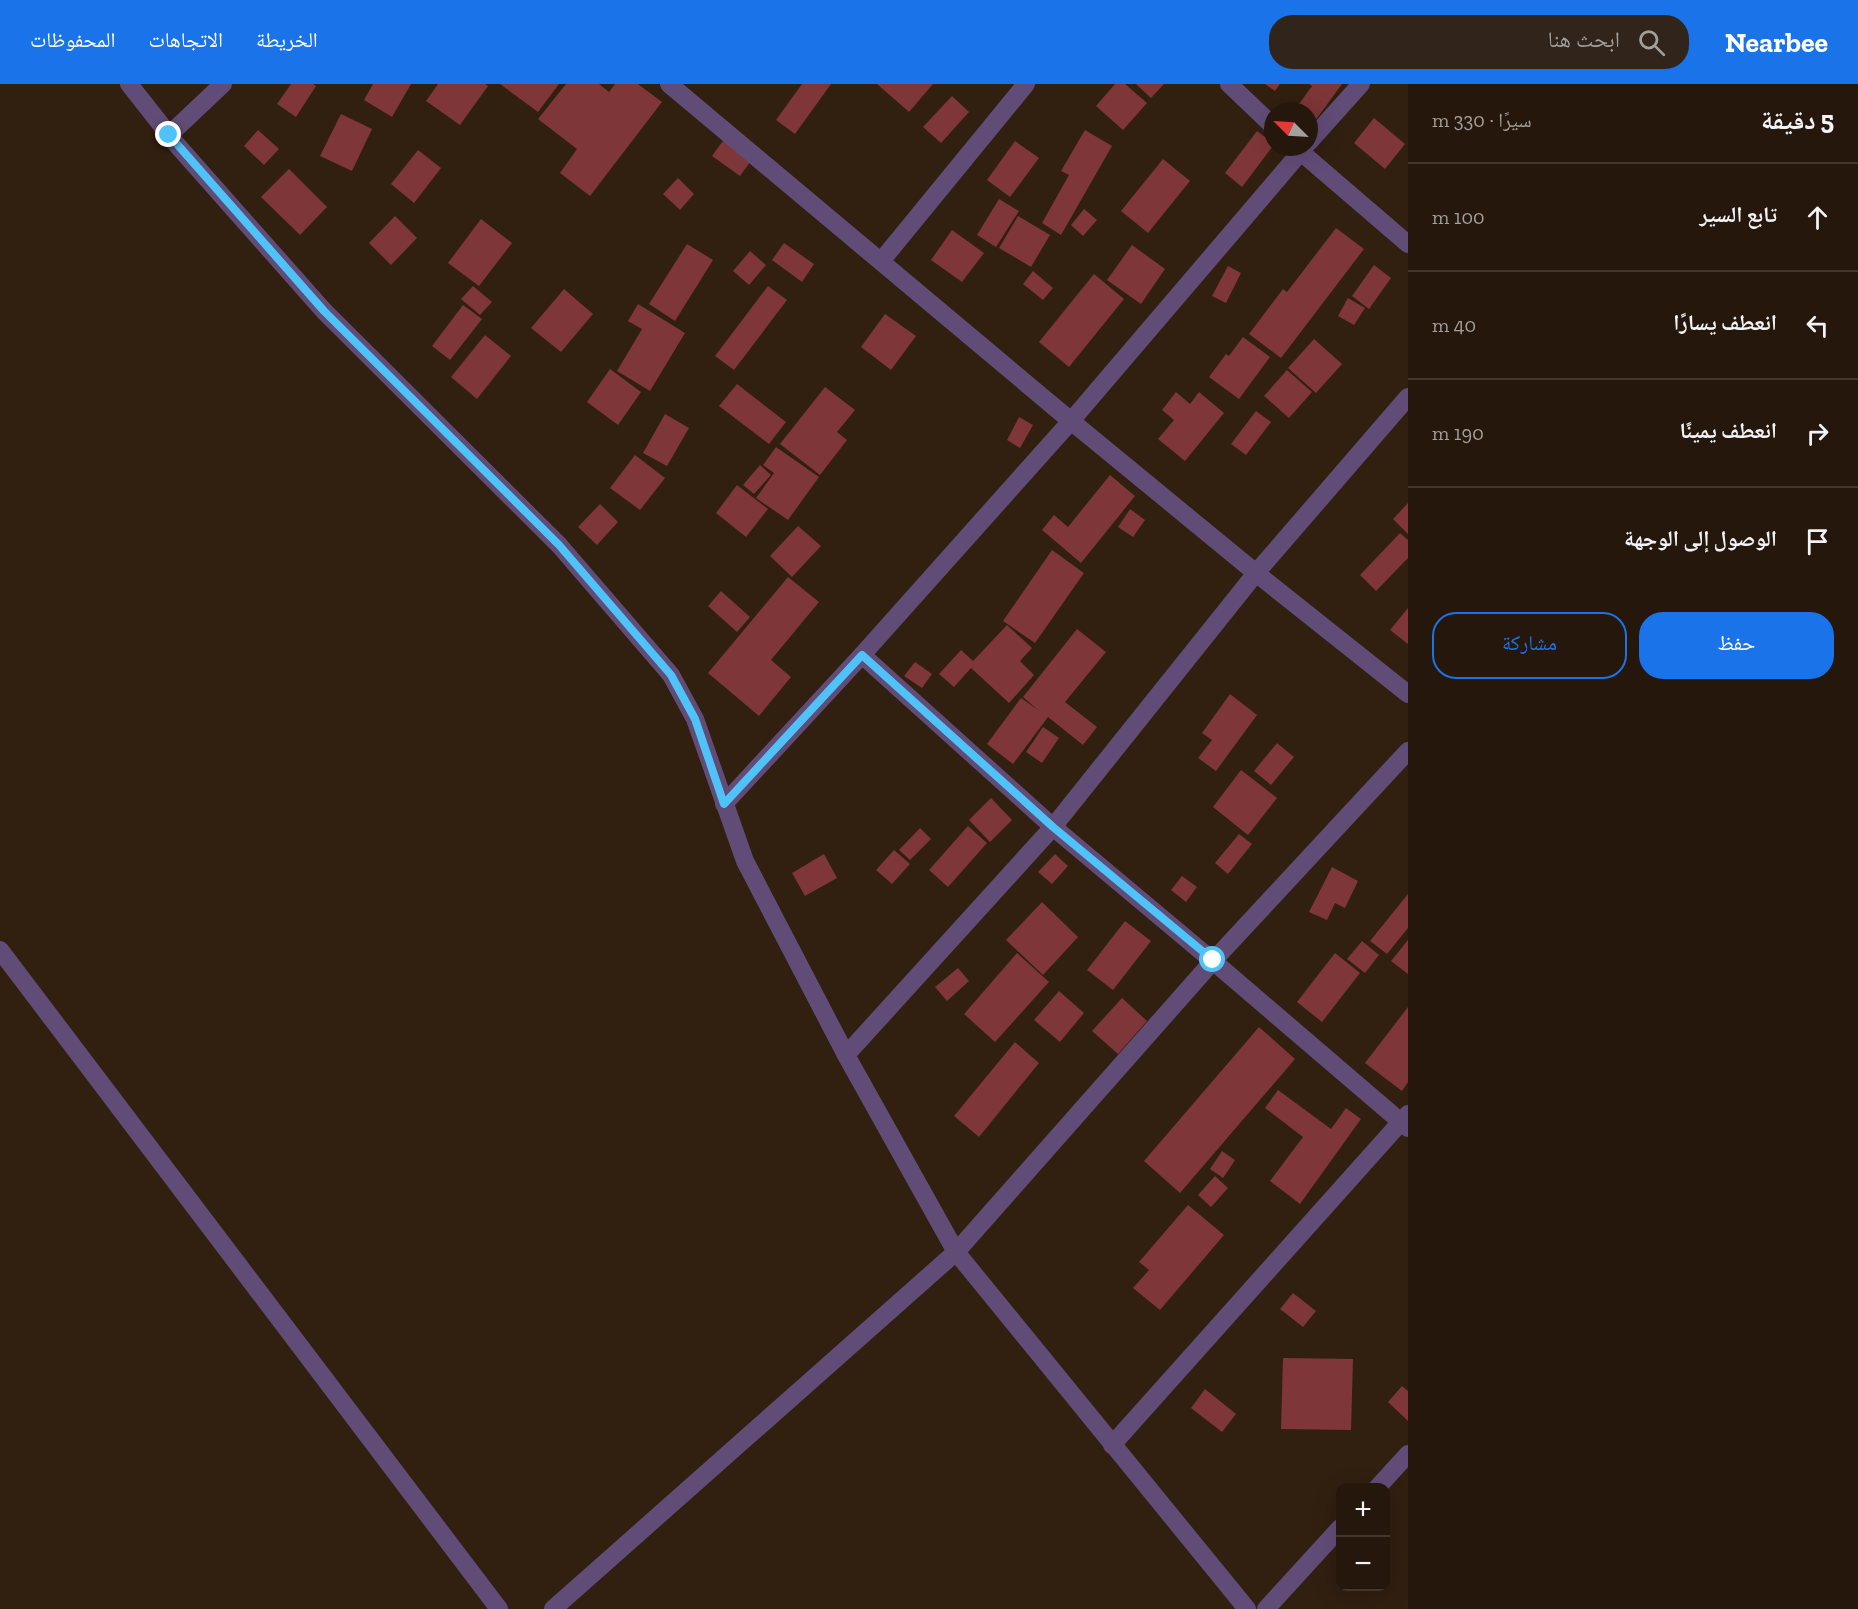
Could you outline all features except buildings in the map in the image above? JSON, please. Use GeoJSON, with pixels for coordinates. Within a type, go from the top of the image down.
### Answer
{"type":"FeatureCollection","features":[{"type":"Feature","properties":{"kind":"street"},"geometry":{"type":"LineString","coordinates":[[129,84],[169,135],[324,311],[559,545],[671,675],[695,719],[745,861],[846,1055],[956,1252],[1247,1609]]}},
{"type":"Feature","properties":{"kind":"street"},"geometry":{"type":"LineString","coordinates":[[169,135],[223,84]]}},
{"type":"Feature","properties":{"kind":"street"},"geometry":{"type":"LineString","coordinates":[[669,84],[882,260],[1071,421],[1408,694]]}},
{"type":"Feature","properties":{"kind":"street"},"geometry":{"type":"LineString","coordinates":[[882,260],[1026,84]]}},
{"type":"Feature","properties":{"kind":"street"},"geometry":{"type":"LineString","coordinates":[[1229,84],[1264,117]]}},
{"type":"Feature","properties":{"kind":"street"},"geometry":{"type":"LineString","coordinates":[[1318,130],[1361,84]]}},
{"type":"Feature","properties":{"kind":"street"},"geometry":{"type":"LineString","coordinates":[[724,804],[862,655],[1071,421],[1294,156]]}},
{"type":"Feature","properties":{"kind":"street"},"geometry":{"type":"LineString","coordinates":[[1312,156],[1408,244]]}},
{"type":"Feature","properties":{"kind":"street"},"geometry":{"type":"LineString","coordinates":[[846,1055],[1053,827],[1256,573],[1408,397]]}},
{"type":"Feature","properties":{"kind":"street"},"geometry":{"type":"LineString","coordinates":[[862,655],[1053,827],[1406,1121],[1112,1445]]}},
{"type":"Feature","properties":{"kind":"street"},"geometry":{"type":"LineString","coordinates":[[553,1609],[956,1252],[1213,960],[1408,751]]}},
{"type":"Feature","properties":{"kind":"street"},"geometry":{"type":"LineString","coordinates":[[0,950],[499,1609]]}},
{"type":"Feature","properties":{"kind":"street"},"geometry":{"type":"LineString","coordinates":[[1382,1483],[1408,1454]]}},
{"type":"Feature","properties":{"kind":"street"},"geometry":{"type":"LineString","coordinates":[[1266,1609],[1336,1533]]}},
{"type":"Feature","properties":{"kind":"route"},"geometry":{"type":"LineString","coordinates":[[169,135],[324,311],[559,545],[671,675],[695,719],[724,804],[862,655],[1053,827],[1213,960]]}}]}
